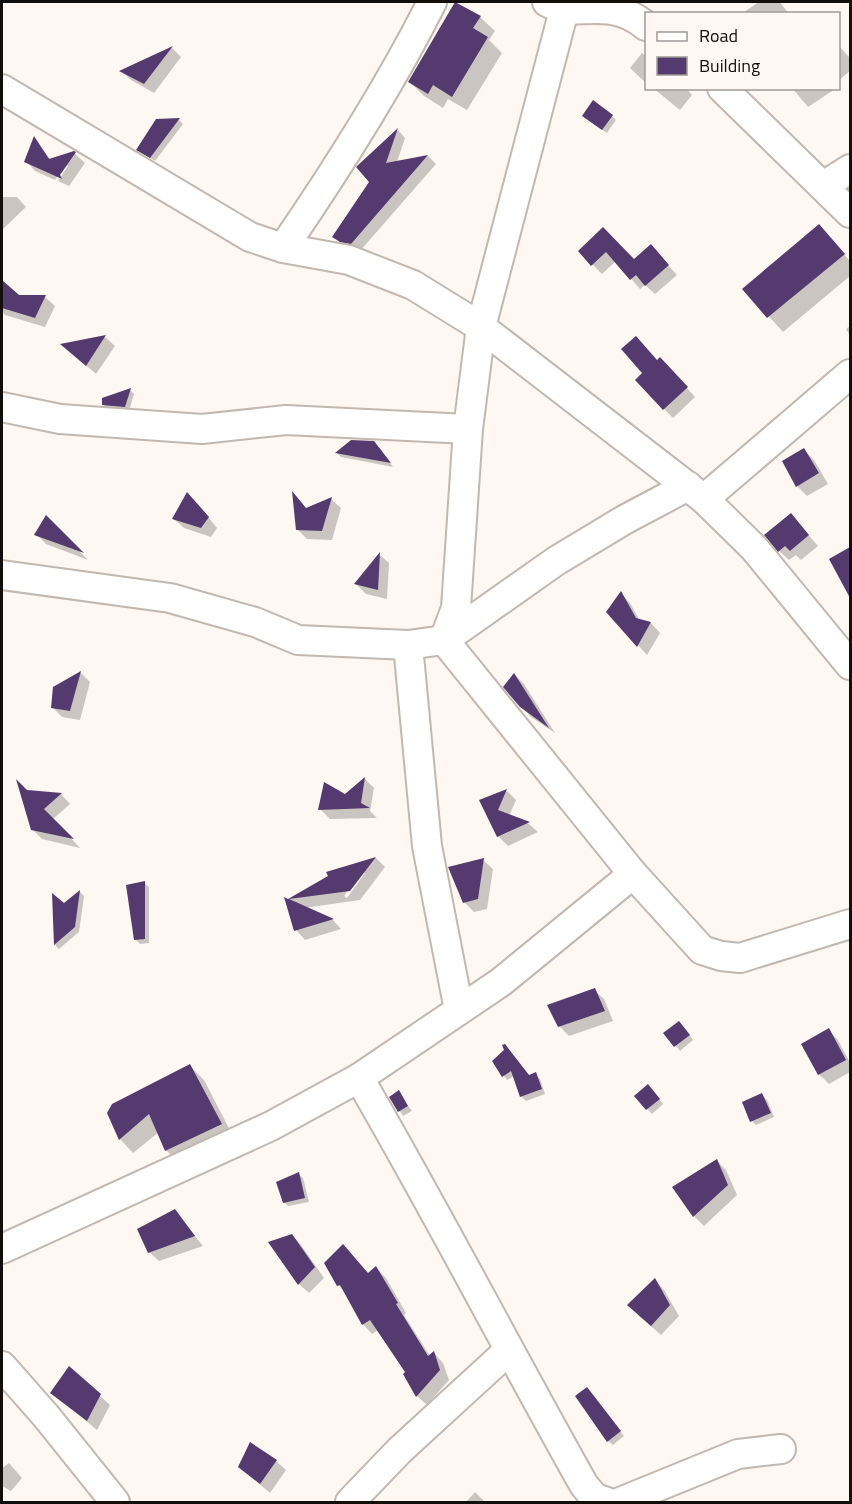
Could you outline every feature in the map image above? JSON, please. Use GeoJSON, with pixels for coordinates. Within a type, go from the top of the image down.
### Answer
{"type":"FeatureCollection","features":[{"type":"Feature","properties":{"kind":"street"},"geometry":{"type":"LineString","coordinates":[[283,248],[336,170],[393,74],[432,2]]}},
{"type":"Feature","properties":{"kind":"street"},"geometry":{"type":"LineString","coordinates":[[444,640],[456,608],[468,429],[481,327],[556,6],[610,8],[645,25]]}},
{"type":"Feature","properties":{"kind":"street"},"geometry":{"type":"LineString","coordinates":[[2,89],[250,237],[283,248],[350,260],[413,285],[481,327],[696,493],[754,548],[850,665]]}},
{"type":"Feature","properties":{"kind":"street"},"geometry":{"type":"LineString","coordinates":[[724,90],[850,213]]}},
{"type":"Feature","properties":{"kind":"street"},"geometry":{"type":"LineString","coordinates":[[823,186],[850,169]]}},
{"type":"Feature","properties":{"kind":"street"},"geometry":{"type":"LineString","coordinates":[[2,575],[170,598],[236,616],[298,640],[408,645],[444,640],[556,561],[624,520],[696,493],[850,374]]}},
{"type":"Feature","properties":{"kind":"street"},"geometry":{"type":"LineString","coordinates":[[2,407],[60,419],[202,429],[286,420],[468,429]]}},
{"type":"Feature","properties":{"kind":"street"},"geometry":{"type":"LineString","coordinates":[[444,640],[633,873],[702,950],[740,958],[850,924]]}},
{"type":"Feature","properties":{"kind":"street"},"geometry":{"type":"LineString","coordinates":[[408,645],[427,846],[459,1011]]}},
{"type":"Feature","properties":{"kind":"street"},"geometry":{"type":"LineString","coordinates":[[2,1249],[271,1126],[359,1078],[501,982],[633,873]]}},
{"type":"Feature","properties":{"kind":"street"},"geometry":{"type":"LineString","coordinates":[[359,1078],[423,1189],[508,1351],[584,1485],[595,1498],[606,1503]]}},
{"type":"Feature","properties":{"kind":"street"},"geometry":{"type":"LineString","coordinates":[[350,1503],[400,1450],[508,1351]]}},
{"type":"Feature","properties":{"kind":"street"},"geometry":{"type":"LineString","coordinates":[[2,1366],[46,1416],[115,1503]]}},
{"type":"Feature","properties":{"kind":"street"},"geometry":{"type":"LineString","coordinates":[[620,1503],[738,1454],[781,1449]]}},
{"type":"Feature","properties":{"kind":"building"},"geometry":{"type":"Polygon","coordinates":[[[455,2],[481,16],[473,28],[488,37],[452,97],[433,85],[428,94],[408,82],[455,2]]]}},
{"type":"Feature","properties":{"kind":"building"},"geometry":{"type":"Polygon","coordinates":[[[173,46],[144,84],[119,71],[173,46]]]}},
{"type":"Feature","properties":{"kind":"building"},"geometry":{"type":"Polygon","coordinates":[[[593,100],[613,115],[602,130],[582,116],[593,100]]]}},
{"type":"Feature","properties":{"kind":"building"},"geometry":{"type":"Polygon","coordinates":[[[180,118],[150,158],[136,150],[156,119],[180,118]]]}},
{"type":"Feature","properties":{"kind":"building"},"geometry":{"type":"Polygon","coordinates":[[[398,128],[386,163],[428,155],[351,244],[340,242],[332,237],[369,182],[356,167],[398,128]]]}},
{"type":"Feature","properties":{"kind":"building"},"geometry":{"type":"Polygon","coordinates":[[[34,136],[49,159],[76,152],[60,175],[62,179],[24,162],[34,136]]]}},
{"type":"Feature","properties":{"kind":"building"},"geometry":{"type":"Polygon","coordinates":[[[819,224],[845,254],[767,318],[742,289],[819,224]]]}},
{"type":"Feature","properties":{"kind":"building"},"geometry":{"type":"Polygon","coordinates":[[[603,227],[634,259],[651,244],[669,265],[645,286],[636,275],[630,280],[606,252],[591,266],[578,251],[603,227]]]}},
{"type":"Feature","properties":{"kind":"building"},"geometry":{"type":"Polygon","coordinates":[[[2,280],[19,295],[46,295],[35,318],[2,308],[2,280]]]}},
{"type":"Feature","properties":{"kind":"building"},"geometry":{"type":"Polygon","coordinates":[[[106,335],[86,366],[60,344],[106,335]]]}},
{"type":"Feature","properties":{"kind":"building"},"geometry":{"type":"Polygon","coordinates":[[[636,336],[657,360],[660,357],[688,387],[663,410],[635,380],[642,373],[621,349],[636,336]]]}},
{"type":"Feature","properties":{"kind":"building"},"geometry":{"type":"Polygon","coordinates":[[[131,388],[125,407],[102,405],[102,398],[131,388]]]}},
{"type":"Feature","properties":{"kind":"building"},"geometry":{"type":"Polygon","coordinates":[[[351,440],[374,441],[391,463],[335,453],[351,440]]]}},
{"type":"Feature","properties":{"kind":"building"},"geometry":{"type":"Polygon","coordinates":[[[804,448],[819,473],[796,487],[782,461],[804,448]]]}},
{"type":"Feature","properties":{"kind":"building"},"geometry":{"type":"Polygon","coordinates":[[[292,491],[306,508],[332,497],[322,531],[296,530],[292,491]]]}},
{"type":"Feature","properties":{"kind":"building"},"geometry":{"type":"Polygon","coordinates":[[[187,492],[209,517],[201,528],[172,519],[187,492]]]}},
{"type":"Feature","properties":{"kind":"building"},"geometry":{"type":"Polygon","coordinates":[[[791,513],[809,535],[790,551],[785,546],[778,552],[764,535],[791,513]]]}},
{"type":"Feature","properties":{"kind":"building"},"geometry":{"type":"Polygon","coordinates":[[[46,515],[84,553],[34,535],[46,515]]]}},
{"type":"Feature","properties":{"kind":"building"},"geometry":{"type":"Polygon","coordinates":[[[850,547],[850,598],[829,559],[850,547]]]}},
{"type":"Feature","properties":{"kind":"building"},"geometry":{"type":"Polygon","coordinates":[[[380,552],[378,590],[354,584],[380,552]]]}},
{"type":"Feature","properties":{"kind":"building"},"geometry":{"type":"Polygon","coordinates":[[[621,591],[636,618],[651,622],[637,647],[606,612],[621,591]]]}},
{"type":"Feature","properties":{"kind":"building"},"geometry":{"type":"Polygon","coordinates":[[[81,671],[70,711],[51,708],[53,687],[81,671]]]}},
{"type":"Feature","properties":{"kind":"building"},"geometry":{"type":"Polygon","coordinates":[[[514,673],[549,728],[520,707],[503,687],[514,673]]]}},
{"type":"Feature","properties":{"kind":"building"},"geometry":{"type":"Polygon","coordinates":[[[365,777],[361,803],[370,808],[318,810],[324,782],[345,794],[365,777]]]}},
{"type":"Feature","properties":{"kind":"building"},"geometry":{"type":"Polygon","coordinates":[[[16,779],[27,790],[62,793],[44,809],[74,839],[31,830],[16,779]]]}},
{"type":"Feature","properties":{"kind":"building"},"geometry":{"type":"Polygon","coordinates":[[[507,789],[498,810],[530,822],[497,837],[479,800],[507,789]]]}},
{"type":"Feature","properties":{"kind":"building"},"geometry":{"type":"Polygon","coordinates":[[[376,857],[350,891],[289,899],[334,919],[294,931],[284,897],[288,899],[328,876],[326,872],[376,857]]]}},
{"type":"Feature","properties":{"kind":"building"},"geometry":{"type":"Polygon","coordinates":[[[484,858],[478,899],[463,903],[448,867],[484,858]]]}},
{"type":"Feature","properties":{"kind":"building"},"geometry":{"type":"Polygon","coordinates":[[[145,881],[145,939],[134,940],[126,885],[145,881]]]}},
{"type":"Feature","properties":{"kind":"building"},"geometry":{"type":"Polygon","coordinates":[[[80,890],[75,927],[54,945],[52,893],[64,903],[80,890]]]}},
{"type":"Feature","properties":{"kind":"building"},"geometry":{"type":"Polygon","coordinates":[[[595,988],[605,1011],[558,1027],[547,1005],[595,988]]]}},
{"type":"Feature","properties":{"kind":"building"},"geometry":{"type":"Polygon","coordinates":[[[679,1021],[690,1035],[674,1047],[663,1033],[679,1021]]]}},
{"type":"Feature","properties":{"kind":"building"},"geometry":{"type":"Polygon","coordinates":[[[829,1028],[846,1060],[818,1075],[801,1044],[829,1028]]]}},
{"type":"Feature","properties":{"kind":"building"},"geometry":{"type":"Polygon","coordinates":[[[505,1044],[529,1075],[536,1072],[542,1089],[520,1097],[511,1071],[502,1077],[492,1061],[504,1050],[502,1045],[505,1044]]]}},
{"type":"Feature","properties":{"kind":"building"},"geometry":{"type":"Polygon","coordinates":[[[190,1064],[222,1124],[165,1151],[149,1114],[119,1140],[107,1113],[112,1104],[190,1064]]]}},
{"type":"Feature","properties":{"kind":"building"},"geometry":{"type":"Polygon","coordinates":[[[648,1084],[660,1099],[646,1110],[634,1096],[648,1084]]]}},
{"type":"Feature","properties":{"kind":"building"},"geometry":{"type":"Polygon","coordinates":[[[399,1090],[408,1106],[398,1112],[389,1097],[399,1090]]]}},
{"type":"Feature","properties":{"kind":"building"},"geometry":{"type":"Polygon","coordinates":[[[762,1093],[771,1113],[750,1122],[742,1102],[762,1093]]]}},
{"type":"Feature","properties":{"kind":"building"},"geometry":{"type":"Polygon","coordinates":[[[717,1159],[728,1185],[693,1217],[672,1187],[717,1159]]]}},
{"type":"Feature","properties":{"kind":"building"},"geometry":{"type":"Polygon","coordinates":[[[299,1172],[305,1198],[283,1203],[276,1182],[299,1172]]]}},
{"type":"Feature","properties":{"kind":"building"},"geometry":{"type":"Polygon","coordinates":[[[175,1209],[195,1236],[148,1253],[137,1229],[175,1209]]]}},
{"type":"Feature","properties":{"kind":"building"},"geometry":{"type":"Polygon","coordinates":[[[292,1234],[315,1267],[298,1285],[268,1242],[292,1234]]]}},
{"type":"Feature","properties":{"kind":"building"},"geometry":{"type":"Polygon","coordinates":[[[343,1244],[368,1273],[376,1266],[428,1356],[434,1351],[440,1370],[416,1397],[403,1374],[405,1372],[370,1320],[362,1325],[340,1285],[337,1286],[324,1263],[343,1244]]]}},
{"type":"Feature","properties":{"kind":"building"},"geometry":{"type":"Polygon","coordinates":[[[655,1278],[670,1305],[651,1326],[627,1305],[655,1278]]]}},
{"type":"Feature","properties":{"kind":"building"},"geometry":{"type":"Polygon","coordinates":[[[69,1366],[101,1394],[87,1421],[50,1393],[69,1366]]]}},
{"type":"Feature","properties":{"kind":"building"},"geometry":{"type":"Polygon","coordinates":[[[587,1387],[621,1431],[607,1442],[575,1396],[587,1387]]]}},
{"type":"Feature","properties":{"kind":"building"},"geometry":{"type":"Polygon","coordinates":[[[250,1442],[277,1460],[260,1484],[238,1467],[250,1442]]]}}]}
